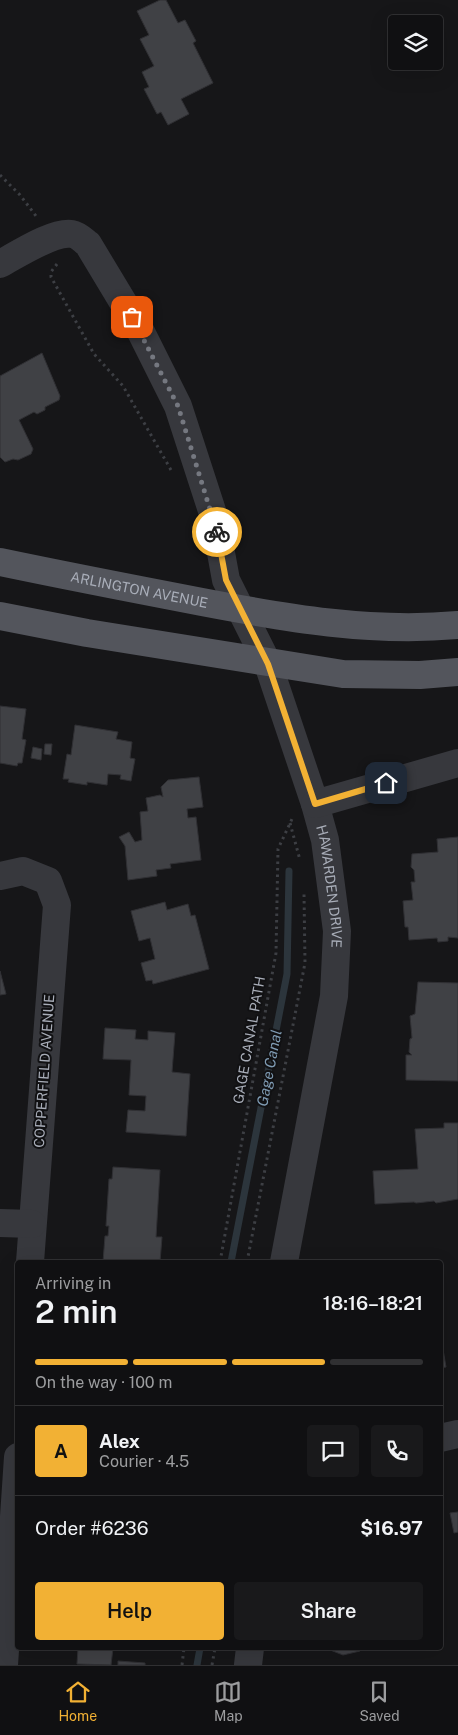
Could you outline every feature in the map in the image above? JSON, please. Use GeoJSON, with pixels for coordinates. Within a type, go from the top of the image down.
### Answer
{"type":"FeatureCollection","features":[{"type":"Feature","properties":{"kind":"main road","name":"ARLINGTON AVENUE"},"geometry":{"type":"LineString","coordinates":[[0,562],[238,608],[348,626],[425,628],[458,625]]}},
{"type":"Feature","properties":{"kind":"main road"},"geometry":{"type":"LineString","coordinates":[[0,616],[268,664],[343,674],[420,675],[458,672]]}},
{"type":"Feature","properties":{"kind":"street"},"geometry":{"type":"LineString","coordinates":[[0,264],[62,235]]}},
{"type":"Feature","properties":{"kind":"street","name":"HAWARDEN DRIVE"},"geometry":{"type":"LineString","coordinates":[[62,235],[80,237],[88,244],[141,332],[178,406],[214,520],[226,580],[238,608],[268,664],[315,804],[331,877],[338,930],[334,996],[284,1260]]}},
{"type":"Feature","properties":{"kind":"street"},"geometry":{"type":"LineString","coordinates":[[315,804],[458,763]]}},
{"type":"Feature","properties":{"kind":"street","name":"COPPERFIELD AVENUE"},"geometry":{"type":"LineString","coordinates":[[0,876],[23,871],[48,881],[57,905],[30,1260]]}},
{"type":"Feature","properties":{"kind":"street"},"geometry":{"type":"LineString","coordinates":[[0,1223],[32,1224]]}},
{"type":"Feature","properties":{"kind":"street"},"geometry":{"type":"LineString","coordinates":[[443,1437],[458,1434]]}},
{"type":"Feature","properties":{"kind":"street"},"geometry":{"type":"LineString","coordinates":[[4,1665],[15,1502]]}},
{"type":"Feature","properties":{"kind":"street"},"geometry":{"type":"LineString","coordinates":[[248,1665],[250,1650]]}},
{"type":"Feature","properties":{"kind":"path"},"geometry":{"type":"LineString","coordinates":[[0,175],[62,235],[58,263],[51,272],[51,277],[94,354],[123,386],[168,468],[180,480],[205,488]]}},
{"type":"Feature","properties":{"kind":"path","name":"GAGE CANAL PATH"},"geometry":{"type":"LineString","coordinates":[[220,1260],[276,953],[278,850],[290,822],[298,813],[315,804]]}},
{"type":"Feature","properties":{"kind":"path"},"geometry":{"type":"LineString","coordinates":[[290,822],[302,867]]}},
{"type":"Feature","properties":{"kind":"path"},"geometry":{"type":"LineString","coordinates":[[247,1260],[304,963],[304,891]]}},
{"type":"Feature","properties":{"kind":"path"},"geometry":{"type":"LineString","coordinates":[[182,1665],[184,1650]]}},
{"type":"Feature","properties":{"kind":"path"},"geometry":{"type":"LineString","coordinates":[[212,1665],[214,1650]]}},
{"type":"Feature","properties":{"kind":"building"},"geometry":{"type":"Polygon","coordinates":[[[160,0],[166,0],[178,23],[185,20],[196,41],[193,43],[213,83],[181,99],[189,114],[168,125],[161,112],[157,114],[144,89],[149,87],[142,72],[154,66],[140,39],[149,35],[137,11],[160,0]]]}},
{"type":"Feature","properties":{"kind":"building"},"geometry":{"type":"Polygon","coordinates":[[[42,353],[60,396],[59,400],[45,407],[45,410],[37,414],[34,412],[19,420],[33,449],[31,454],[18,460],[13,459],[5,462],[0,457],[0,376],[42,353]]]}},
{"type":"Feature","properties":{"kind":"building"},"geometry":{"type":"Polygon","coordinates":[[[0,706],[26,709],[22,739],[26,740],[22,763],[18,763],[17,766],[0,763],[0,706]]]}},
{"type":"Feature","properties":{"kind":"building"},"geometry":{"type":"Polygon","coordinates":[[[75,725],[118,732],[116,739],[132,742],[130,758],[135,759],[131,781],[120,779],[121,775],[108,774],[107,785],[87,782],[87,785],[68,782],[69,779],[63,779],[67,754],[71,755],[75,725]]]}},
{"type":"Feature","properties":{"kind":"building"},"geometry":{"type":"Polygon","coordinates":[[[45,744],[52,744],[51,755],[44,754],[45,744]]]}},
{"type":"Feature","properties":{"kind":"building"},"geometry":{"type":"Polygon","coordinates":[[[33,747],[42,749],[41,760],[31,758],[33,747]]]}},
{"type":"Feature","properties":{"kind":"building"},"geometry":{"type":"Polygon","coordinates":[[[199,777],[203,807],[187,809],[188,818],[196,817],[201,860],[170,864],[171,868],[156,870],[157,876],[128,880],[125,846],[119,837],[129,832],[135,842],[142,840],[140,812],[148,811],[146,798],[160,795],[163,797],[161,787],[168,780],[199,777]]]}},
{"type":"Feature","properties":{"kind":"building"},"geometry":{"type":"Polygon","coordinates":[[[458,837],[458,938],[448,937],[448,941],[438,942],[437,938],[409,940],[408,927],[405,927],[403,901],[413,900],[411,882],[415,882],[414,870],[411,867],[412,854],[438,852],[437,839],[458,837]]]}},
{"type":"Feature","properties":{"kind":"building"},"geometry":{"type":"Polygon","coordinates":[[[165,902],[167,910],[188,904],[191,916],[195,915],[209,969],[153,984],[152,980],[146,981],[141,963],[155,959],[150,938],[139,941],[131,911],[165,902]]]}},
{"type":"Feature","properties":{"kind":"building"},"geometry":{"type":"Polygon","coordinates":[[[0,971],[6,994],[0,995],[0,971]]]}},
{"type":"Feature","properties":{"kind":"building"},"geometry":{"type":"Polygon","coordinates":[[[418,982],[458,983],[458,1081],[406,1080],[406,1055],[412,1055],[409,1052],[410,1039],[412,1038],[410,1016],[415,1014],[418,982]]]}},
{"type":"Feature","properties":{"kind":"building"},"geometry":{"type":"Polygon","coordinates":[[[105,1028],[136,1030],[135,1039],[148,1040],[148,1031],[175,1033],[172,1072],[190,1074],[186,1136],[126,1132],[128,1110],[145,1111],[146,1096],[129,1095],[131,1060],[103,1059],[105,1028]]]}},
{"type":"Feature","properties":{"kind":"building"},"geometry":{"type":"Polygon","coordinates":[[[444,1123],[458,1123],[458,1199],[436,1203],[434,1201],[375,1204],[373,1171],[418,1169],[415,1129],[444,1128],[444,1123]]]}},
{"type":"Feature","properties":{"kind":"building"},"geometry":{"type":"Polygon","coordinates":[[[113,1167],[160,1170],[156,1237],[162,1237],[160,1260],[103,1260],[105,1236],[108,1236],[109,1226],[106,1226],[109,1179],[112,1179],[113,1167]]]}},
{"type":"Feature","properties":{"kind":"building"},"geometry":{"type":"Polygon","coordinates":[[[443,1350],[446,1367],[443,1368],[443,1350]]]}},
{"type":"Feature","properties":{"kind":"building"},"geometry":{"type":"Polygon","coordinates":[[[458,1512],[458,1532],[454,1533],[450,1513],[458,1512]]]}},
{"type":"Feature","properties":{"kind":"building"},"geometry":{"type":"Polygon","coordinates":[[[78,1650],[113,1650],[111,1665],[77,1664],[78,1650]]]}},
{"type":"Feature","properties":{"kind":"building"},"geometry":{"type":"Polygon","coordinates":[[[330,1650],[360,1650],[360,1651],[343,1655],[330,1650]]]}},
{"type":"Feature","properties":{"kind":"building"},"geometry":{"type":"Polygon","coordinates":[[[118,1661],[145,1663],[145,1665],[118,1665],[118,1661]]]}},
{"type":"Feature","properties":{"kind":"waterway","name":"Gage Canal"},"geometry":{"type":"LineString","coordinates":[[231,1260],[287,974],[289,871]]}},
{"type":"Feature","properties":{"kind":"waterway","name":"Gage Canal"},"geometry":{"type":"LineString","coordinates":[[197,1665],[200,1650]]}},
{"type":"Feature","properties":{"kind":"way so far"},"geometry":{"type":"LineString","coordinates":[[132,317],[178,406],[217,532]]}},
{"type":"Feature","properties":{"kind":"route"},"geometry":{"type":"LineString","coordinates":[[217,532],[226,580],[238,608],[268,664],[315,804],[386,783]]}}]}
